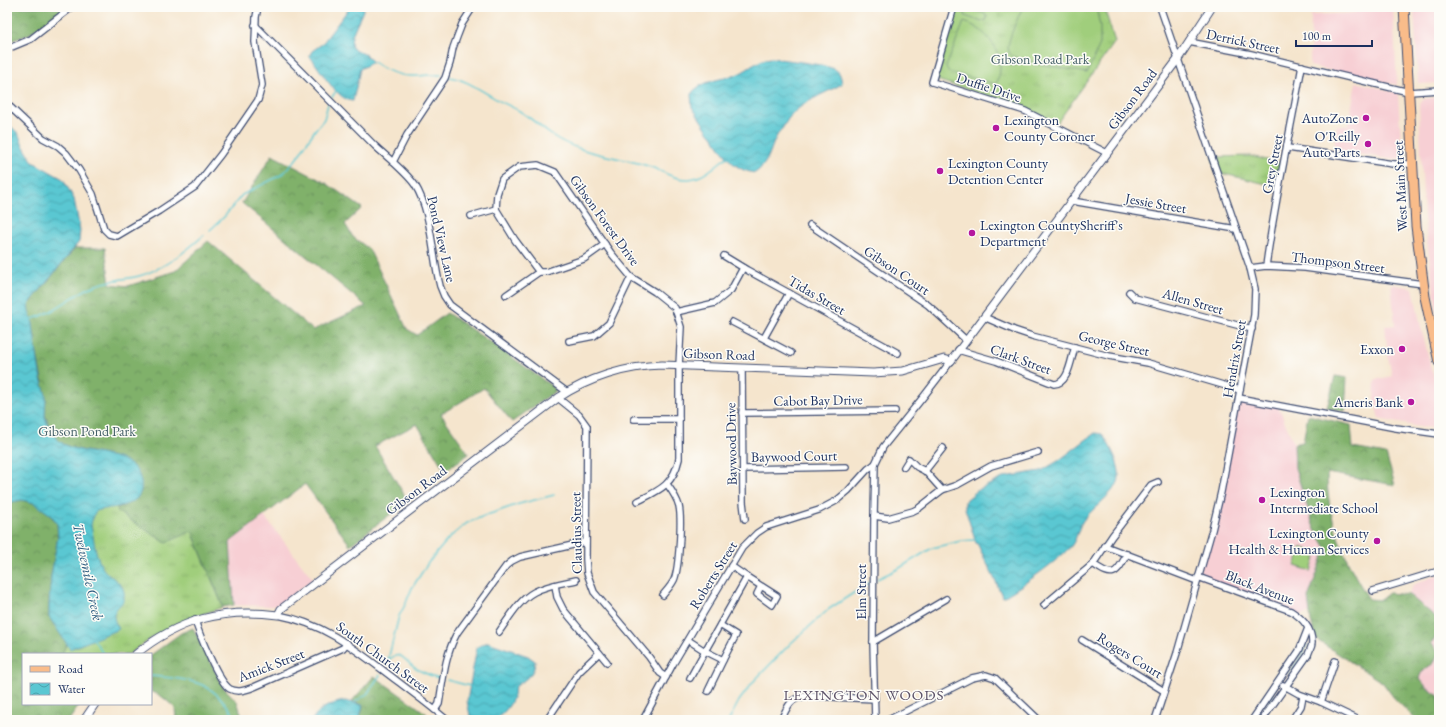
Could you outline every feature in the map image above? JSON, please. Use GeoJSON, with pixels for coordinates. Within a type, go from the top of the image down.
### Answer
{"type":"FeatureCollection","features":[{"type":"Feature","properties":{"kind":"main road","name":"West Main Street"},"geometry":{"type":"LineString","coordinates":[[1404,7],[1416,226],[1423,284],[1439,362]]}},
{"type":"Feature","properties":{"kind":"street"},"geometry":{"type":"LineString","coordinates":[[7,49],[36,36],[72,7]]}},
{"type":"Feature","properties":{"kind":"street"},"geometry":{"type":"LineString","coordinates":[[7,104],[43,138],[58,146],[66,153],[79,170],[93,194],[104,229],[109,234],[117,236],[195,187],[221,154],[258,100],[262,90],[262,80],[255,42],[255,25],[258,7]]}},
{"type":"Feature","properties":{"kind":"street"},"geometry":{"type":"LineString","coordinates":[[393,162],[407,135],[445,78],[457,36],[462,24],[473,7]]}},
{"type":"Feature","properties":{"kind":"street","name":"Duffie Drive"},"geometry":{"type":"LineString","coordinates":[[954,7],[932,82],[1024,112],[1107,153]]}},
{"type":"Feature","properties":{"kind":"street","name":"Hendrix Street"},"geometry":{"type":"LineString","coordinates":[[1154,720],[1177,653],[1212,530],[1221,492],[1252,329],[1256,295],[1250,268],[1160,7]]}},
{"type":"Feature","properties":{"kind":"street","name":"Gibson Road"},"geometry":{"type":"LineString","coordinates":[[278,614],[282,609],[558,398],[567,392],[610,374],[631,368],[652,366],[890,373],[918,368],[944,359],[951,360],[1178,59],[1212,7]]}},
{"type":"Feature","properties":{"kind":"street","name":"Pond View Lane"},"geometry":{"type":"LineString","coordinates":[[255,25],[375,146],[410,179],[416,187],[428,222],[439,281],[444,296],[450,305],[567,392]]}},
{"type":"Feature","properties":{"kind":"street","name":"Derrick Street"},"geometry":{"type":"LineString","coordinates":[[1189,42],[1232,50],[1409,92],[1439,90]]}},
{"type":"Feature","properties":{"kind":"street","name":"Grey Street"},"geometry":{"type":"LineString","coordinates":[[1266,266],[1272,225],[1288,148],[1302,66]]}},
{"type":"Feature","properties":{"kind":"street"},"geometry":{"type":"LineString","coordinates":[[1288,148],[1393,164],[1413,164]]}},
{"type":"Feature","properties":{"kind":"street","name":"Gibson Forest Drive"},"geometry":{"type":"LineString","coordinates":[[496,209],[497,194],[502,179],[519,166],[538,165],[555,172],[605,244],[631,277],[655,292],[675,308],[681,327],[679,366],[679,459],[675,473],[667,484],[658,491],[638,500]]}},
{"type":"Feature","properties":{"kind":"street","name":"Jessie Street"},"geometry":{"type":"LineString","coordinates":[[1072,201],[1236,229]]}},
{"type":"Feature","properties":{"kind":"street"},"geometry":{"type":"LineString","coordinates":[[472,216],[496,209],[515,240],[539,272]]}},
{"type":"Feature","properties":{"kind":"street","name":"Gibson Court"},"geometry":{"type":"LineString","coordinates":[[810,225],[928,305],[966,340]]}},
{"type":"Feature","properties":{"kind":"street"},"geometry":{"type":"LineString","coordinates":[[506,295],[539,272],[546,272],[584,259],[605,244]]}},
{"type":"Feature","properties":{"kind":"street","name":"Tidas Street"},"geometry":{"type":"LineString","coordinates":[[724,256],[743,268],[898,353]]}},
{"type":"Feature","properties":{"kind":"street","name":"Thompson Street"},"geometry":{"type":"LineString","coordinates":[[1250,268],[1266,266],[1305,268],[1423,284]]}},
{"type":"Feature","properties":{"kind":"street"},"geometry":{"type":"LineString","coordinates":[[676,312],[715,303],[731,290],[743,268]]}},
{"type":"Feature","properties":{"kind":"street"},"geometry":{"type":"LineString","coordinates":[[569,341],[594,336],[609,323],[631,277]]}},
{"type":"Feature","properties":{"kind":"street","name":"Allen Street"},"geometry":{"type":"LineString","coordinates":[[1128,292],[1136,298],[1252,329]]}},
{"type":"Feature","properties":{"kind":"street"},"geometry":{"type":"LineString","coordinates":[[764,338],[789,293]]}},
{"type":"Feature","properties":{"kind":"street","name":"George Street"},"geometry":{"type":"LineString","coordinates":[[984,317],[1032,336],[1109,356],[1148,363],[1240,390]]}},
{"type":"Feature","properties":{"kind":"street"},"geometry":{"type":"LineString","coordinates":[[732,322],[791,353]]}},
{"type":"Feature","properties":{"kind":"street","name":"Clark Street"},"geometry":{"type":"LineString","coordinates":[[958,350],[996,362],[1054,384],[1059,384],[1064,380],[1075,347]]}},
{"type":"Feature","properties":{"kind":"street","name":"Roberts Street"},"geometry":{"type":"LineString","coordinates":[[643,720],[666,677],[742,548],[757,533],[766,527],[828,506],[848,491],[868,469],[875,464],[883,447],[951,360]]}},
{"type":"Feature","properties":{"kind":"street","name":"Baywood Drive"},"geometry":{"type":"LineString","coordinates":[[742,368],[745,519]]}},
{"type":"Feature","properties":{"kind":"street","name":"Claudius Street"},"geometry":{"type":"LineString","coordinates":[[558,398],[579,415],[587,426],[586,542],[588,573],[594,592],[660,673],[666,677]]}},
{"type":"Feature","properties":{"kind":"street"},"geometry":{"type":"LineString","coordinates":[[1239,398],[1396,428],[1439,434]]}},
{"type":"Feature","properties":{"kind":"street","name":"Cabot Bay Drive"},"geometry":{"type":"LineString","coordinates":[[742,413],[895,411]]}},
{"type":"Feature","properties":{"kind":"street"},"geometry":{"type":"LineString","coordinates":[[634,420],[679,419]]}},
{"type":"Feature","properties":{"kind":"street"},"geometry":{"type":"LineString","coordinates":[[925,471],[943,448]]}},
{"type":"Feature","properties":{"kind":"street"},"geometry":{"type":"LineString","coordinates":[[874,516],[888,518],[913,512],[942,490],[957,485],[996,464],[1038,452]]}},
{"type":"Feature","properties":{"kind":"street"},"geometry":{"type":"LineString","coordinates":[[904,467],[909,459],[917,467],[925,471],[942,490]]}},
{"type":"Feature","properties":{"kind":"street","name":"Elm Street"},"geometry":{"type":"LineString","coordinates":[[875,464],[873,642],[875,720]]}},
{"type":"Feature","properties":{"kind":"street","name":"Baywood Court"},"geometry":{"type":"LineString","coordinates":[[743,469],[846,467]]}},
{"type":"Feature","properties":{"kind":"street"},"geometry":{"type":"LineString","coordinates":[[1044,605],[1093,564],[1151,485],[1158,482]]}},
{"type":"Feature","properties":{"kind":"street"},"geometry":{"type":"LineString","coordinates":[[663,595],[674,580],[676,573],[680,514],[678,501],[667,484]]}},
{"type":"Feature","properties":{"kind":"street"},"geometry":{"type":"LineString","coordinates":[[435,710],[438,704],[447,654],[452,641],[506,566],[520,557],[586,542]]}},
{"type":"Feature","properties":{"kind":"street","name":"Black Avenue"},"geometry":{"type":"LineString","coordinates":[[1106,546],[1290,611],[1302,619],[1308,628]]}},
{"type":"Feature","properties":{"kind":"street"},"geometry":{"type":"LineString","coordinates":[[1093,564],[1106,572],[1113,572],[1120,566],[1127,554]]}},
{"type":"Feature","properties":{"kind":"street"},"geometry":{"type":"LineString","coordinates":[[731,566],[762,586]]}},
{"type":"Feature","properties":{"kind":"street"},"geometry":{"type":"LineString","coordinates":[[1373,591],[1439,571]]}},
{"type":"Feature","properties":{"kind":"street"},"geometry":{"type":"LineString","coordinates":[[690,678],[747,577]]}},
{"type":"Feature","properties":{"kind":"street"},"geometry":{"type":"LineString","coordinates":[[500,632],[518,606],[528,596],[540,589],[576,580]]}},
{"type":"Feature","properties":{"kind":"street"},"geometry":{"type":"LineString","coordinates":[[555,585],[557,597],[563,609],[606,662]]}},
{"type":"Feature","properties":{"kind":"street"},"geometry":{"type":"LineString","coordinates":[[873,642],[946,598]]}},
{"type":"Feature","properties":{"kind":"street"},"geometry":{"type":"LineString","coordinates":[[137,653],[165,634],[195,620],[229,614],[278,614]]}},
{"type":"Feature","properties":{"kind":"street","name":"South Church Street"},"geometry":{"type":"LineString","coordinates":[[278,614],[298,619],[316,626],[347,643],[447,720]]}},
{"type":"Feature","properties":{"kind":"street","name":"Amick Street"},"geometry":{"type":"LineString","coordinates":[[195,620],[204,645],[222,681],[229,689],[236,691],[243,691],[254,687],[343,648],[347,643]]}},
{"type":"Feature","properties":{"kind":"street"},"geometry":{"type":"LineString","coordinates":[[708,691],[736,635],[720,625]]}},
{"type":"Feature","properties":{"kind":"street"},"geometry":{"type":"LineString","coordinates":[[1252,720],[1299,651],[1308,628]]}},
{"type":"Feature","properties":{"kind":"street"},"geometry":{"type":"LineString","coordinates":[[1262,720],[1305,659],[1312,643],[1308,628]]}},
{"type":"Feature","properties":{"kind":"street"},"geometry":{"type":"LineString","coordinates":[[688,640],[723,660]]}},
{"type":"Feature","properties":{"kind":"street","name":"Rogers Court"},"geometry":{"type":"LineString","coordinates":[[1082,640],[1164,691]]}},
{"type":"Feature","properties":{"kind":"street"},"geometry":{"type":"LineString","coordinates":[[547,720],[579,672],[599,653]]}},
{"type":"Feature","properties":{"kind":"street"},"geometry":{"type":"LineString","coordinates":[[1321,702],[1335,660]]}},
{"type":"Feature","properties":{"kind":"street"},"geometry":{"type":"LineString","coordinates":[[888,720],[972,678],[986,674],[995,678],[1039,720]]}},
{"type":"Feature","properties":{"kind":"street"},"geometry":{"type":"LineString","coordinates":[[1279,682],[1303,696],[1321,702],[1359,720]]}},
{"type":"Feature","properties":{"kind":"street"},"geometry":{"type":"LineString","coordinates":[[1292,720],[1301,706],[1303,696]]}},
{"type":"Feature","properties":{"kind":"street"},"geometry":{"type":"LineString","coordinates":[[781,720],[790,702],[800,697],[875,698]]}},
{"type":"Feature","properties":{"kind":"street"},"geometry":{"type":"LineString","coordinates":[[84,720],[94,705]]}},
{"type":"Feature","properties":{"kind":"shaded area"},"geometry":{"type":"Polygon","coordinates":[[[1355,7],[1393,7],[1397,85],[1310,66],[1311,15],[1355,13],[1355,7]]]}},
{"type":"Feature","properties":{"kind":"shaded area"},"geometry":{"type":"Polygon","coordinates":[[[1414,7],[1439,7],[1439,83],[1420,84],[1418,82],[1414,7]]]}},
{"type":"Feature","properties":{"kind":"shaded area"},"geometry":{"type":"Polygon","coordinates":[[[1356,82],[1398,93],[1402,158],[1390,159],[1333,150],[1337,125],[1348,126],[1356,82]]]}},
{"type":"Feature","properties":{"kind":"shaded area"},"geometry":{"type":"Polygon","coordinates":[[[1439,97],[1439,328],[1424,218],[1419,103],[1423,99],[1439,97]]]}},
{"type":"Feature","properties":{"kind":"shaded area"},"geometry":{"type":"Polygon","coordinates":[[[1391,284],[1413,288],[1422,332],[1439,396],[1439,428],[1420,427],[1379,419],[1374,399],[1375,380],[1392,376],[1385,326],[1395,325],[1391,284]]]}},
{"type":"Feature","properties":{"kind":"shaded area","name":"Lexington Intermediate School"},"geometry":{"type":"Polygon","coordinates":[[[1239,398],[1278,405],[1294,444],[1295,468],[1314,528],[1326,548],[1308,598],[1310,613],[1298,616],[1198,577],[1217,508],[1239,398]]]}},
{"type":"Feature","properties":{"kind":"shaded area"},"geometry":{"type":"Polygon","coordinates":[[[264,516],[313,579],[279,605],[234,605],[230,542],[264,516]]]}},
{"type":"Feature","properties":{"kind":"shaded area"},"geometry":{"type":"Polygon","coordinates":[[[1439,574],[1439,627],[1437,618],[1408,594],[1413,585],[1439,574]]]}},
{"type":"Feature","properties":{"kind":"shaded area"},"geometry":{"type":"Polygon","coordinates":[[[1439,633],[1439,696],[1428,689],[1418,678],[1422,671],[1434,663],[1431,643],[1439,633]]]}},
{"type":"Feature","properties":{"kind":"green space"},"geometry":{"type":"Polygon","coordinates":[[[7,7],[66,7],[28,35],[7,42],[7,7]]]}},
{"type":"Feature","properties":{"kind":"green space","name":"Gibson Road Park"},"geometry":{"type":"Polygon","coordinates":[[[957,7],[1104,7],[1115,42],[1057,123],[1024,108],[937,80],[935,75],[957,7]]]}},
{"type":"Feature","properties":{"kind":"green space"},"geometry":{"type":"Polygon","coordinates":[[[1023,7],[1096,7],[1100,26],[1100,44],[1087,73],[1041,64],[1012,56],[1008,50],[1008,47],[1014,27],[1023,7]]]}},
{"type":"Feature","properties":{"kind":"green space"},"geometry":{"type":"Polygon","coordinates":[[[968,8],[985,14],[987,16],[986,21],[983,20],[982,22],[965,16],[966,14],[963,13],[964,9],[968,8]]]}},
{"type":"Feature","properties":{"kind":"green space"},"geometry":{"type":"Polygon","coordinates":[[[964,22],[981,31],[989,38],[994,46],[1000,65],[996,84],[949,72],[946,67],[964,22]]]}},
{"type":"Feature","properties":{"kind":"green space"},"geometry":{"type":"Polygon","coordinates":[[[272,155],[326,183],[362,208],[345,224],[353,237],[369,249],[407,329],[417,335],[447,313],[502,350],[557,390],[512,422],[484,388],[441,414],[469,454],[445,471],[417,424],[375,446],[408,501],[350,545],[305,484],[230,542],[234,605],[223,607],[192,531],[166,543],[118,512],[117,508],[123,506],[104,455],[65,445],[58,440],[50,428],[45,415],[45,394],[36,350],[32,319],[28,311],[29,304],[75,248],[105,248],[110,284],[128,286],[175,271],[208,241],[313,330],[366,306],[242,203],[272,155]]]}},
{"type":"Feature","properties":{"kind":"green space"},"geometry":{"type":"Polygon","coordinates":[[[1250,156],[1284,164],[1279,187],[1216,172],[1212,157],[1250,156]]]}},
{"type":"Feature","properties":{"kind":"green space","name":"Gibson Pond Park"},"geometry":{"type":"Polygon","coordinates":[[[32,319],[192,531],[223,607],[174,625],[156,635],[130,653],[62,653],[34,503],[7,503],[32,319]]]}},
{"type":"Feature","properties":{"kind":"green space"},"geometry":{"type":"Polygon","coordinates":[[[1335,376],[1347,378],[1345,411],[1327,408],[1335,376]]]}},
{"type":"Feature","properties":{"kind":"green space"},"geometry":{"type":"Polygon","coordinates":[[[1308,415],[1351,425],[1353,448],[1386,454],[1395,485],[1327,473],[1330,506],[1339,539],[1345,554],[1360,585],[1369,599],[1380,600],[1389,593],[1409,595],[1437,618],[1439,633],[1431,643],[1439,653],[1434,663],[1422,671],[1419,678],[1428,689],[1439,696],[1439,720],[1416,720],[1394,698],[1383,683],[1317,640],[1311,622],[1308,598],[1326,548],[1314,528],[1295,468],[1294,444],[1303,442],[1308,415]]]}},
{"type":"Feature","properties":{"kind":"green space"},"geometry":{"type":"Polygon","coordinates":[[[22,500],[34,503],[51,515],[57,523],[58,537],[51,576],[49,617],[67,643],[62,653],[22,653],[22,705],[79,705],[69,720],[7,720],[7,503],[22,500]]]}},
{"type":"Feature","properties":{"kind":"green space"},"geometry":{"type":"Polygon","coordinates":[[[1301,547],[1317,553],[1311,571],[1295,566],[1301,547]]]}},
{"type":"Feature","properties":{"kind":"green space"},"geometry":{"type":"Polygon","coordinates":[[[193,628],[224,688],[237,701],[243,720],[176,720],[175,708],[161,696],[152,692],[152,654],[181,633],[193,628]]]}},
{"type":"Feature","properties":{"kind":"green space"},"geometry":{"type":"Polygon","coordinates":[[[374,676],[427,714],[419,720],[359,720],[363,707],[352,701],[374,676]]]}},
{"type":"Feature","properties":{"kind":"water"},"geometry":{"type":"Polygon","coordinates":[[[350,7],[364,7],[353,32],[351,43],[352,48],[366,55],[373,62],[360,69],[353,101],[347,100],[336,91],[309,56],[312,51],[322,44],[350,7]]]}},
{"type":"Feature","properties":{"kind":"water"},"geometry":{"type":"Polygon","coordinates":[[[771,58],[815,64],[831,68],[839,73],[842,84],[806,103],[793,113],[775,139],[764,164],[755,173],[740,168],[729,160],[692,107],[691,94],[695,89],[706,83],[738,74],[762,60],[771,58]]]}},
{"type":"Feature","properties":{"kind":"water"},"geometry":{"type":"Polygon","coordinates":[[[7,123],[18,133],[33,162],[63,179],[74,199],[80,230],[79,242],[29,304],[41,379],[46,396],[45,415],[48,426],[56,439],[69,446],[80,450],[119,458],[129,463],[137,471],[141,482],[141,491],[138,497],[126,504],[96,511],[91,525],[96,552],[102,567],[123,588],[124,600],[114,614],[119,629],[70,649],[49,617],[51,576],[58,537],[57,523],[51,515],[34,503],[22,500],[7,503],[7,123]]]}},
{"type":"Feature","properties":{"kind":"water"},"geometry":{"type":"Polygon","coordinates":[[[1095,433],[1102,434],[1115,457],[1119,470],[1118,482],[1116,486],[1085,518],[1074,542],[1067,551],[1039,573],[1003,597],[976,543],[965,508],[965,501],[978,490],[1005,477],[1041,471],[1058,461],[1095,433]]]}},
{"type":"Feature","properties":{"kind":"water"},"geometry":{"type":"Polygon","coordinates":[[[488,642],[528,656],[535,661],[535,666],[529,676],[515,687],[513,698],[509,705],[496,720],[471,720],[467,701],[477,647],[488,642]]]}},
{"type":"Feature","properties":{"kind":"water"},"geometry":{"type":"Polygon","coordinates":[[[345,701],[363,705],[359,720],[312,720],[322,709],[335,703],[345,701]]]}},
{"type":"Feature","properties":{"kind":"waterway"},"geometry":{"type":"LineString","coordinates":[[373,62],[388,71],[404,76],[441,75]]}},
{"type":"Feature","properties":{"kind":"waterway"},"geometry":{"type":"LineString","coordinates":[[450,77],[461,80],[517,110],[561,141],[598,154],[648,166],[678,178],[688,179],[704,174],[727,157]]}},
{"type":"Feature","properties":{"kind":"waterway"},"geometry":{"type":"LineString","coordinates":[[332,97],[336,91]]}},
{"type":"Feature","properties":{"kind":"waterway"},"geometry":{"type":"LineString","coordinates":[[210,230],[224,217],[242,195],[283,174],[297,158],[324,119],[328,104]]}},
{"type":"Feature","properties":{"kind":"waterway"},"geometry":{"type":"LineString","coordinates":[[32,319],[47,313],[95,285],[139,276],[157,269],[182,254],[204,235]]}},
{"type":"Feature","properties":{"kind":"waterway"},"geometry":{"type":"LineString","coordinates":[[388,660],[399,616],[412,588],[428,563],[450,537],[467,523],[484,516],[519,504],[554,495]]}},
{"type":"Feature","properties":{"kind":"waterway"},"geometry":{"type":"LineString","coordinates":[[877,579],[898,569],[932,548],[961,541],[974,540]]}},
{"type":"Feature","properties":{"kind":"waterway"},"geometry":{"type":"LineString","coordinates":[[729,720],[739,701],[753,682],[791,643],[829,609],[869,583]]}},
{"type":"Feature","properties":{"kind":"waterway","name":"Twelvemile Creek"},"geometry":{"type":"LineString","coordinates":[[93,638],[102,653]]}},
{"type":"Feature","properties":{"kind":"waterway"},"geometry":{"type":"LineString","coordinates":[[1289,674],[1307,645]]}},
{"type":"Feature","properties":{"kind":"waterway"},"geometry":{"type":"LineString","coordinates":[[388,660],[396,655],[400,656],[415,668],[439,678]]}},
{"type":"Feature","properties":{"kind":"waterway"},"geometry":{"type":"LineString","coordinates":[[355,702],[367,694],[380,675]]}},
{"type":"Feature","properties":{"kind":"waterway","name":"Twelvemile Creek"},"geometry":{"type":"LineString","coordinates":[[152,676],[179,679],[201,684],[219,697],[237,720]]}},
{"type":"Feature","properties":{"kind":"waterway"},"geometry":{"type":"LineString","coordinates":[[447,680],[470,686]]}},
{"type":"Feature","properties":{"kind":"waterway"},"geometry":{"type":"LineString","coordinates":[[1256,720],[1274,694]]}},
{"type":"Feature","properties":{"kind":"place","name":"AutoZone"},"geometry":{"type":"Point","coordinates":[1366,118]}},
{"type":"Feature","properties":{"kind":"place","name":"Lexington County Coroner"},"geometry":{"type":"Point","coordinates":[996,128]}},
{"type":"Feature","properties":{"kind":"place","name":"O'Reilly Auto Parts"},"geometry":{"type":"Point","coordinates":[1368,144]}},
{"type":"Feature","properties":{"kind":"place","name":"Lexington County Detention Center"},"geometry":{"type":"Point","coordinates":[940,171]}},
{"type":"Feature","properties":{"kind":"place","name":"Lexington CountySheriff's Department"},"geometry":{"type":"Point","coordinates":[972,233]}},
{"type":"Feature","properties":{"kind":"place","name":"Exxon"},"geometry":{"type":"Point","coordinates":[1402,349]}},
{"type":"Feature","properties":{"kind":"place","name":"Ameris Bank"},"geometry":{"type":"Point","coordinates":[1411,402]}},
{"type":"Feature","properties":{"kind":"place","name":"Lexington Intermediate School"},"geometry":{"type":"Point","coordinates":[1262,500]}},
{"type":"Feature","properties":{"kind":"place","name":"Lexington County Health & Human Services"},"geometry":{"type":"Point","coordinates":[1377,541]}},
{"type":"Feature","properties":{"kind":"district","name":"LEXINGTON WOODS"},"geometry":{"type":"Point","coordinates":[864,695]}}]}
